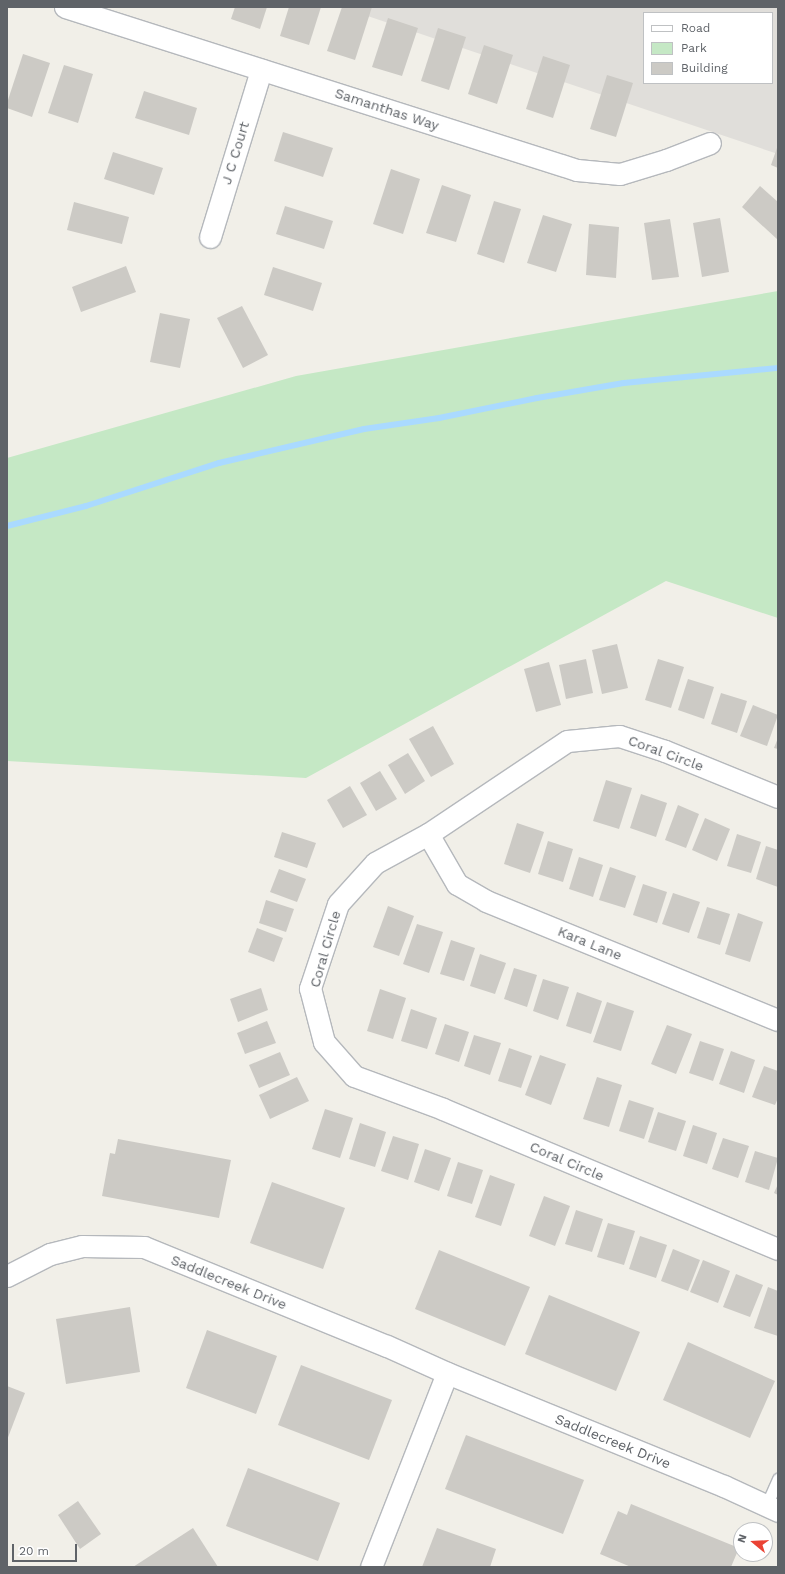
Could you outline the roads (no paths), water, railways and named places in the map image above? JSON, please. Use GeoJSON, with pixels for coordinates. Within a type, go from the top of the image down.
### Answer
{"type":"FeatureCollection","features":[{"type":"Feature","properties":{"kind":"street","name":"Samanthas Way"},"geometry":{"type":"LineString","coordinates":[[65,7],[577,170],[620,174],[666,160],[710,143]]}},
{"type":"Feature","properties":{"kind":"street","name":"J C Court"},"geometry":{"type":"LineString","coordinates":[[210,237],[261,70]]}},
{"type":"Feature","properties":{"kind":"street","name":"Coral Circle"},"geometry":{"type":"LineString","coordinates":[[778,797],[665,751],[619,736],[567,741],[428,834],[375,863],[338,904],[310,988],[324,1042],[354,1076],[443,1109],[778,1249]]}},
{"type":"Feature","properties":{"kind":"street","name":"Kara Lane"},"geometry":{"type":"LineString","coordinates":[[428,834],[457,884],[486,901],[778,1020]]}},
{"type":"Feature","properties":{"kind":"street","name":"Saddlecreek Drive"},"geometry":{"type":"LineString","coordinates":[[7,1276],[50,1254],[82,1246],[144,1247],[387,1346],[446,1374],[724,1486],[772,1508]]}},
{"type":"Feature","properties":{"kind":"street"},"geometry":{"type":"LineString","coordinates":[[371,1567],[446,1374]]}},
{"type":"Feature","properties":{"kind":"lane"},"geometry":{"type":"LineString","coordinates":[[772,1508],[778,1479]]}},
{"type":"Feature","properties":{"kind":"waterway"},"geometry":{"type":"LineString","coordinates":[[7,526],[86,506],[219,463],[364,429],[439,418],[537,398],[624,383],[778,368]]}}]}
